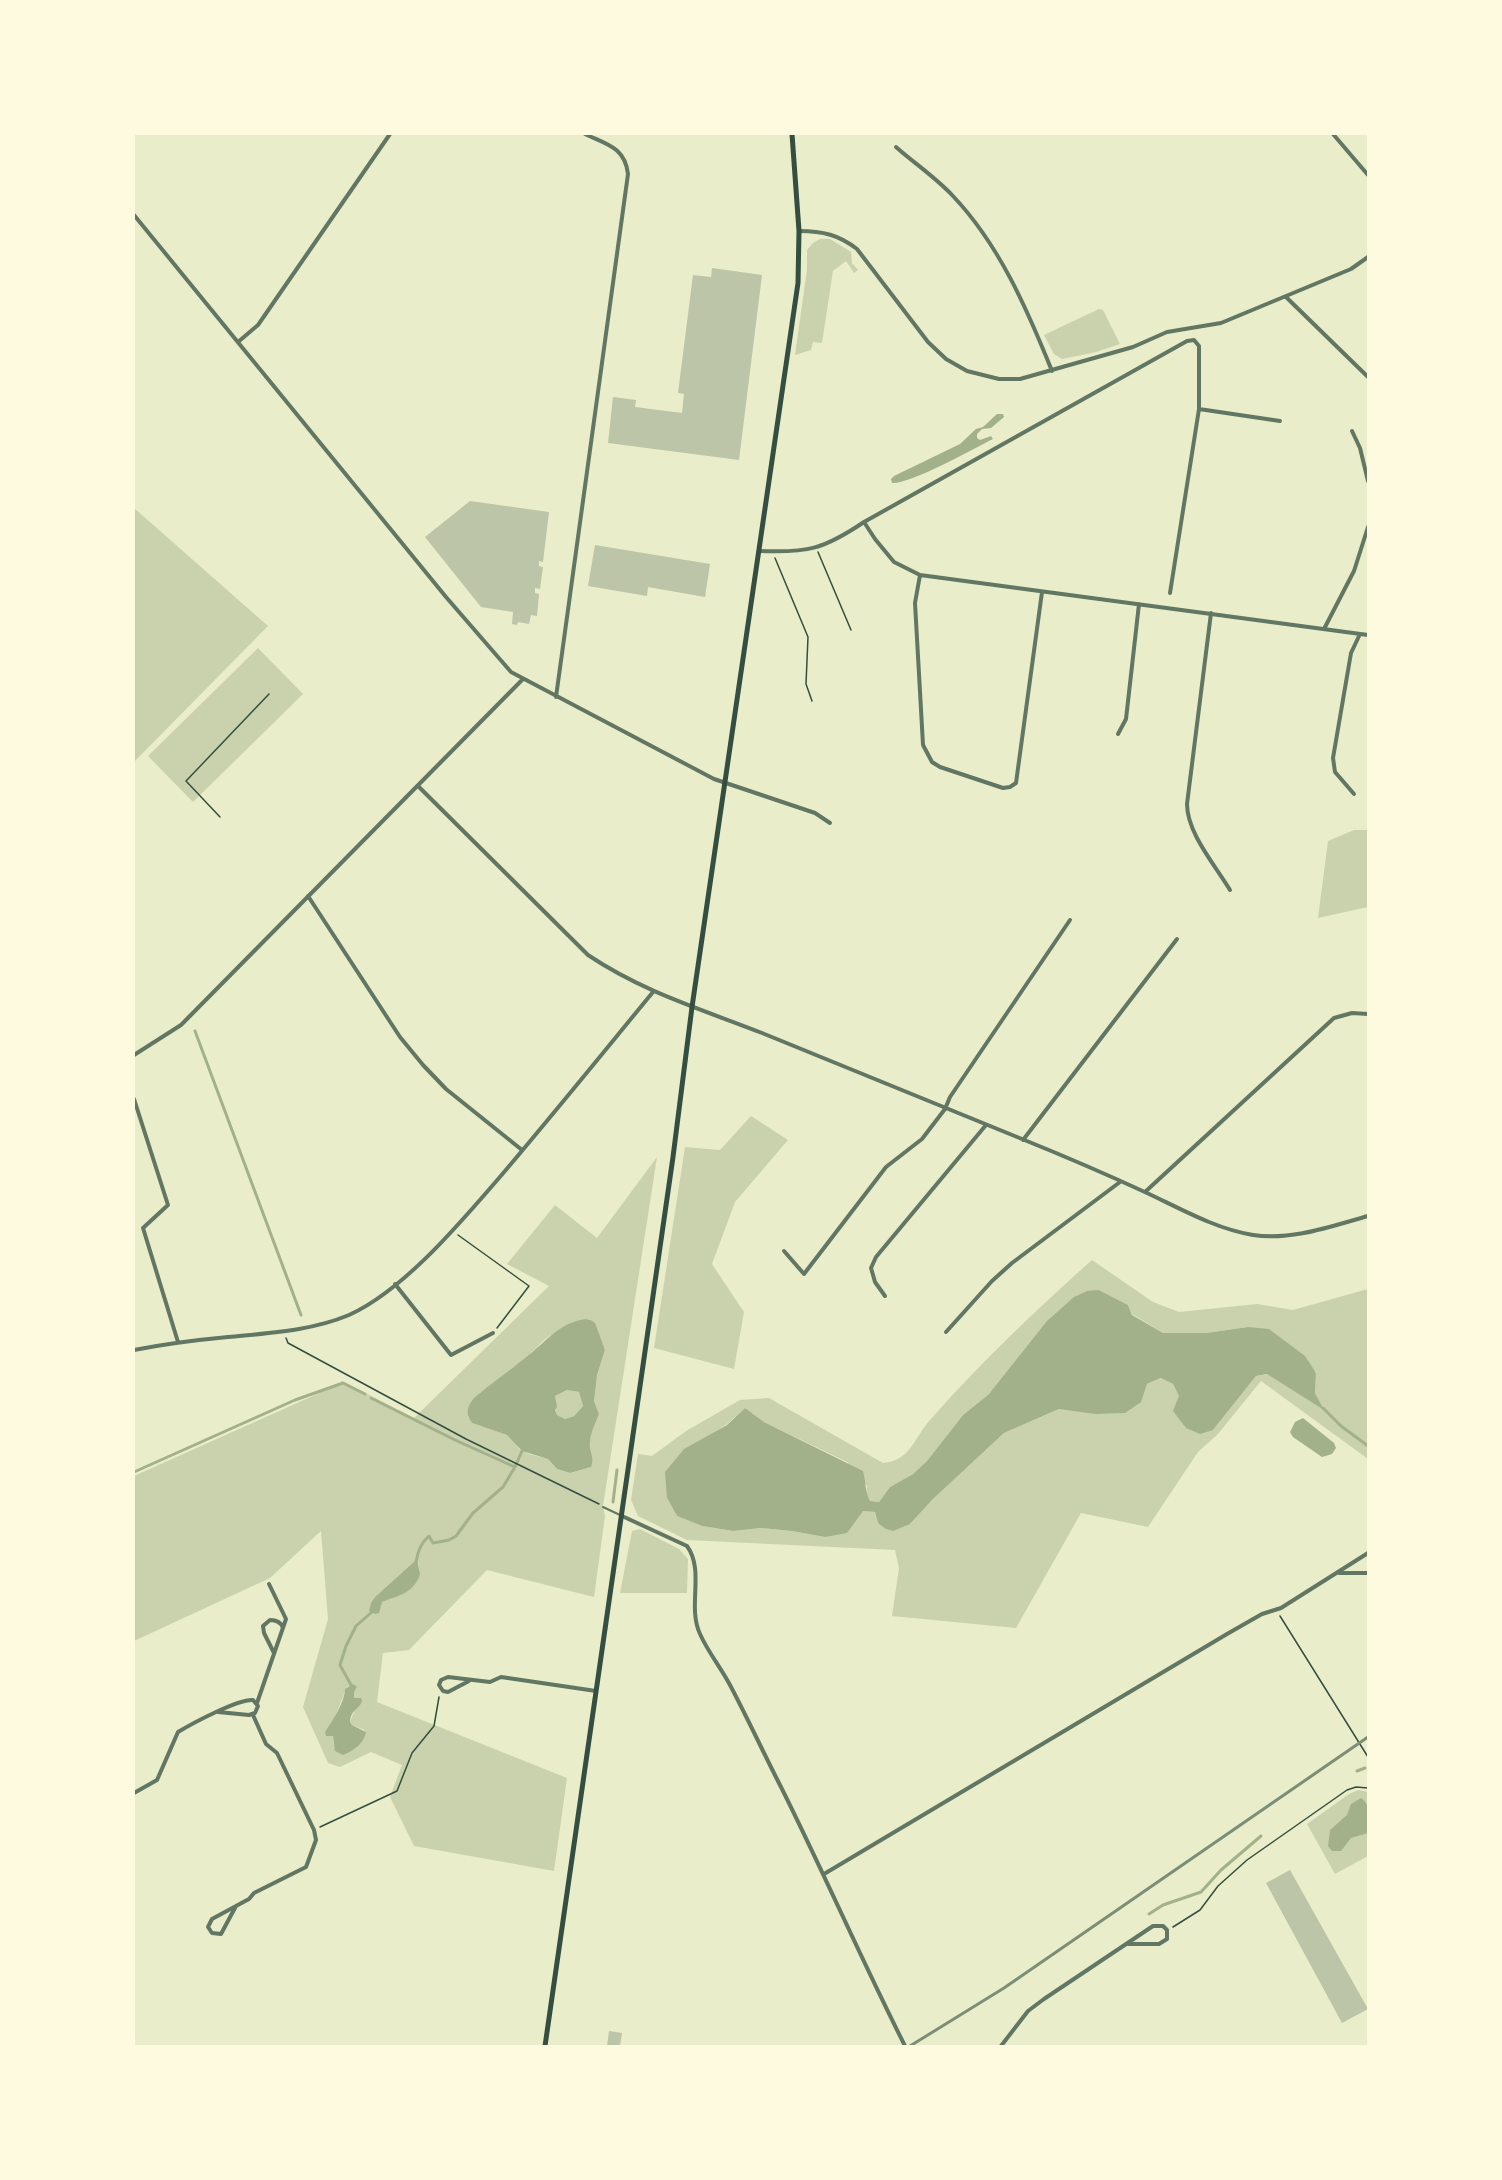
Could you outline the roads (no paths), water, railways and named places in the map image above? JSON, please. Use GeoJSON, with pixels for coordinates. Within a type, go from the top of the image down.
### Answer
{"type":"FeatureCollection","features":[{"type":"Feature","properties":{"kind":"main road"},"geometry":{"type":"LineString","coordinates":[[545,2046],[673,1156],[692,1007],[798,283],[799,231],[792,134]]}},
{"type":"Feature","properties":{"kind":"street"},"geometry":{"type":"LineString","coordinates":[[238,342],[258,325],[390,134]]}},
{"type":"Feature","properties":{"kind":"street"},"geometry":{"type":"LineString","coordinates":[[556,697],[628,174],[626,161],[618,150],[585,134]]}},
{"type":"Feature","properties":{"kind":"street"},"geometry":{"type":"LineString","coordinates":[[1333,134],[1368,175]]}},
{"type":"Feature","properties":{"kind":"street"},"geometry":{"type":"LineString","coordinates":[[896,147],[953,196],[986,236],[1036,330],[1052,371]]}},
{"type":"Feature","properties":{"kind":"street"},"geometry":{"type":"LineString","coordinates":[[134,215],[446,597],[511,672],[522,680],[725,783],[815,813],[830,823]]}},
{"type":"Feature","properties":{"kind":"street"},"geometry":{"type":"LineString","coordinates":[[799,231],[834,234],[857,249],[928,342],[946,359],[967,370],[999,379],[1020,379],[1052,371],[1133,346],[1167,332],[1221,323],[1351,269],[1368,257]]}},
{"type":"Feature","properties":{"kind":"street"},"geometry":{"type":"LineString","coordinates":[[1286,297],[1368,377]]}},
{"type":"Feature","properties":{"kind":"street"},"geometry":{"type":"LineString","coordinates":[[760,551],[816,549],[841,537],[1187,341],[1194,340],[1199,346],[1199,409],[1170,593]]}},
{"type":"Feature","properties":{"kind":"street"},"geometry":{"type":"LineString","coordinates":[[1199,409],[1280,421]]}},
{"type":"Feature","properties":{"kind":"street"},"geometry":{"type":"LineString","coordinates":[[1352,431],[1360,448],[1368,481]]}},
{"type":"Feature","properties":{"kind":"street"},"geometry":{"type":"LineString","coordinates":[[864,522],[894,562],[920,575],[1211,613],[1261,622],[1324,628],[1368,636]]}},
{"type":"Feature","properties":{"kind":"street"},"geometry":{"type":"LineString","coordinates":[[1324,628],[1354,569],[1368,527]]}},
{"type":"Feature","properties":{"kind":"street"},"geometry":{"type":"LineString","coordinates":[[920,575],[915,603],[922,745],[932,762],[940,767],[1003,788],[1016,783],[1042,592]]}},
{"type":"Feature","properties":{"kind":"street"},"geometry":{"type":"LineString","coordinates":[[1118,734],[1126,719],[1139,604]]}},
{"type":"Feature","properties":{"kind":"street"},"geometry":{"type":"LineString","coordinates":[[1211,613],[1187,816],[1191,828],[1230,890]]}},
{"type":"Feature","properties":{"kind":"street"},"geometry":{"type":"LineString","coordinates":[[1354,794],[1335,772],[1333,758],[1351,653],[1360,634]]}},
{"type":"Feature","properties":{"kind":"street"},"geometry":{"type":"LineString","coordinates":[[134,1054],[181,1026],[522,680]]}},
{"type":"Feature","properties":{"kind":"street"},"geometry":{"type":"LineString","coordinates":[[418,786],[588,955],[616,974],[653,992],[762,1033],[1121,1181],[1203,1219],[1239,1232],[1270,1236],[1298,1233],[1368,1216]]}},
{"type":"Feature","properties":{"kind":"street"},"geometry":{"type":"LineString","coordinates":[[308,896],[400,1037],[423,1065],[446,1089],[522,1150]]}},
{"type":"Feature","properties":{"kind":"street"},"geometry":{"type":"LineString","coordinates":[[784,1251],[804,1274],[886,1167],[922,1139],[945,1109],[950,1097],[1070,920]]}},
{"type":"Feature","properties":{"kind":"street"},"geometry":{"type":"LineString","coordinates":[[1023,1140],[1177,939]]}},
{"type":"Feature","properties":{"kind":"street"},"geometry":{"type":"LineString","coordinates":[[134,1350],[178,1342],[282,1332],[348,1315],[369,1303],[395,1284],[453,1232],[653,992]]}},
{"type":"Feature","properties":{"kind":"street"},"geometry":{"type":"LineString","coordinates":[[1145,1192],[1334,1018],[1352,1013],[1368,1014]]}},
{"type":"Feature","properties":{"kind":"street"},"geometry":{"type":"LineString","coordinates":[[134,1099],[168,1205],[143,1228],[178,1342]]}},
{"type":"Feature","properties":{"kind":"street"},"geometry":{"type":"LineString","coordinates":[[885,1296],[875,1282],[871,1268],[876,1257],[986,1125]]}},
{"type":"Feature","properties":{"kind":"street"},"geometry":{"type":"LineString","coordinates":[[946,1332],[992,1281],[1012,1263],[1121,1181]]}},
{"type":"Feature","properties":{"kind":"street"},"geometry":{"type":"LineString","coordinates":[[395,1284],[450,1355],[493,1333]]}},
{"type":"Feature","properties":{"kind":"street"},"geometry":{"type":"LineString","coordinates":[[621,1519],[687,1546],[692,1554],[695,1575],[693,1602],[697,1628],[730,1685],[824,1874],[881,1999],[906,2046]]}},
{"type":"Feature","properties":{"kind":"street"},"geometry":{"type":"LineString","coordinates":[[824,1874],[1227,1634],[1262,1614],[1276,1610],[1339,1574],[1345,1567],[1368,1553]]}},
{"type":"Feature","properties":{"kind":"street"},"geometry":{"type":"LineString","coordinates":[[1339,1574],[1368,1573]]}},
{"type":"Feature","properties":{"kind":"street"},"geometry":{"type":"LineString","coordinates":[[253,1714],[257,1710],[257,1703],[286,1617],[269,1584]]}},
{"type":"Feature","properties":{"kind":"street"},"geometry":{"type":"LineString","coordinates":[[274,1656],[263,1626],[268,1621],[276,1620],[283,1629]]}},
{"type":"Feature","properties":{"kind":"street"},"geometry":{"type":"LineString","coordinates":[[468,1681],[448,1692],[443,1691],[440,1687],[440,1682],[446,1677],[490,1682],[501,1677],[596,1691]]}},
{"type":"Feature","properties":{"kind":"street"},"geometry":{"type":"LineString","coordinates":[[134,1794],[157,1780],[176,1734],[246,1700],[253,1700],[257,1703]]}},
{"type":"Feature","properties":{"kind":"street"},"geometry":{"type":"LineString","coordinates":[[218,1712],[253,1714]]}},
{"type":"Feature","properties":{"kind":"street"},"geometry":{"type":"LineString","coordinates":[[236,1906],[221,1934],[212,1933],[208,1927],[212,1919],[236,1906],[249,1899],[260,1889],[306,1867],[316,1840],[314,1830],[277,1753],[266,1744],[253,1714]]}},
{"type":"Feature","properties":{"kind":"street"},"geometry":{"type":"LineString","coordinates":[[1001,2046],[1028,2011],[1153,1926],[1163,1926],[1167,1930],[1167,1939],[1159,1944],[1128,1944]]}},
{"type":"Feature","properties":{"kind":"lane"},"geometry":{"type":"LineString","coordinates":[[603,1507],[621,1519]]}},
{"type":"Feature","properties":{"kind":"waterway"},"geometry":{"type":"LineString","coordinates":[[195,1031],[301,1315]]}},
{"type":"Feature","properties":{"kind":"waterway"},"geometry":{"type":"LineString","coordinates":[[134,1472],[295,1400],[343,1383],[365,1394]]}},
{"type":"Feature","properties":{"kind":"waterway"},"geometry":{"type":"LineString","coordinates":[[371,1398],[515,1467]]}},
{"type":"Feature","properties":{"kind":"waterway"},"geometry":{"type":"LineString","coordinates":[[1323,1408],[1341,1426],[1368,1446]]}},
{"type":"Feature","properties":{"kind":"waterway"},"geometry":{"type":"LineString","coordinates":[[416,1562],[420,1548],[429,1536],[433,1543],[456,1536],[473,1513],[503,1487],[524,1450]]}},
{"type":"Feature","properties":{"kind":"waterway"},"geometry":{"type":"LineString","coordinates":[[613,1502],[617,1470]]}},
{"type":"Feature","properties":{"kind":"waterway"},"geometry":{"type":"LineString","coordinates":[[351,1685],[340,1665],[356,1626],[373,1611]]}},
{"type":"Feature","properties":{"kind":"waterway"},"geometry":{"type":"LineString","coordinates":[[1357,1771],[1365,1768]]}},
{"type":"Feature","properties":{"kind":"waterway"},"geometry":{"type":"LineString","coordinates":[[1149,1914],[1163,1905],[1201,1892],[1221,1870],[1261,1836]]}},
{"type":"Feature","properties":{"kind":"railway"},"geometry":{"type":"LineString","coordinates":[[910,2046],[1004,1988],[1368,1737]]}}]}
